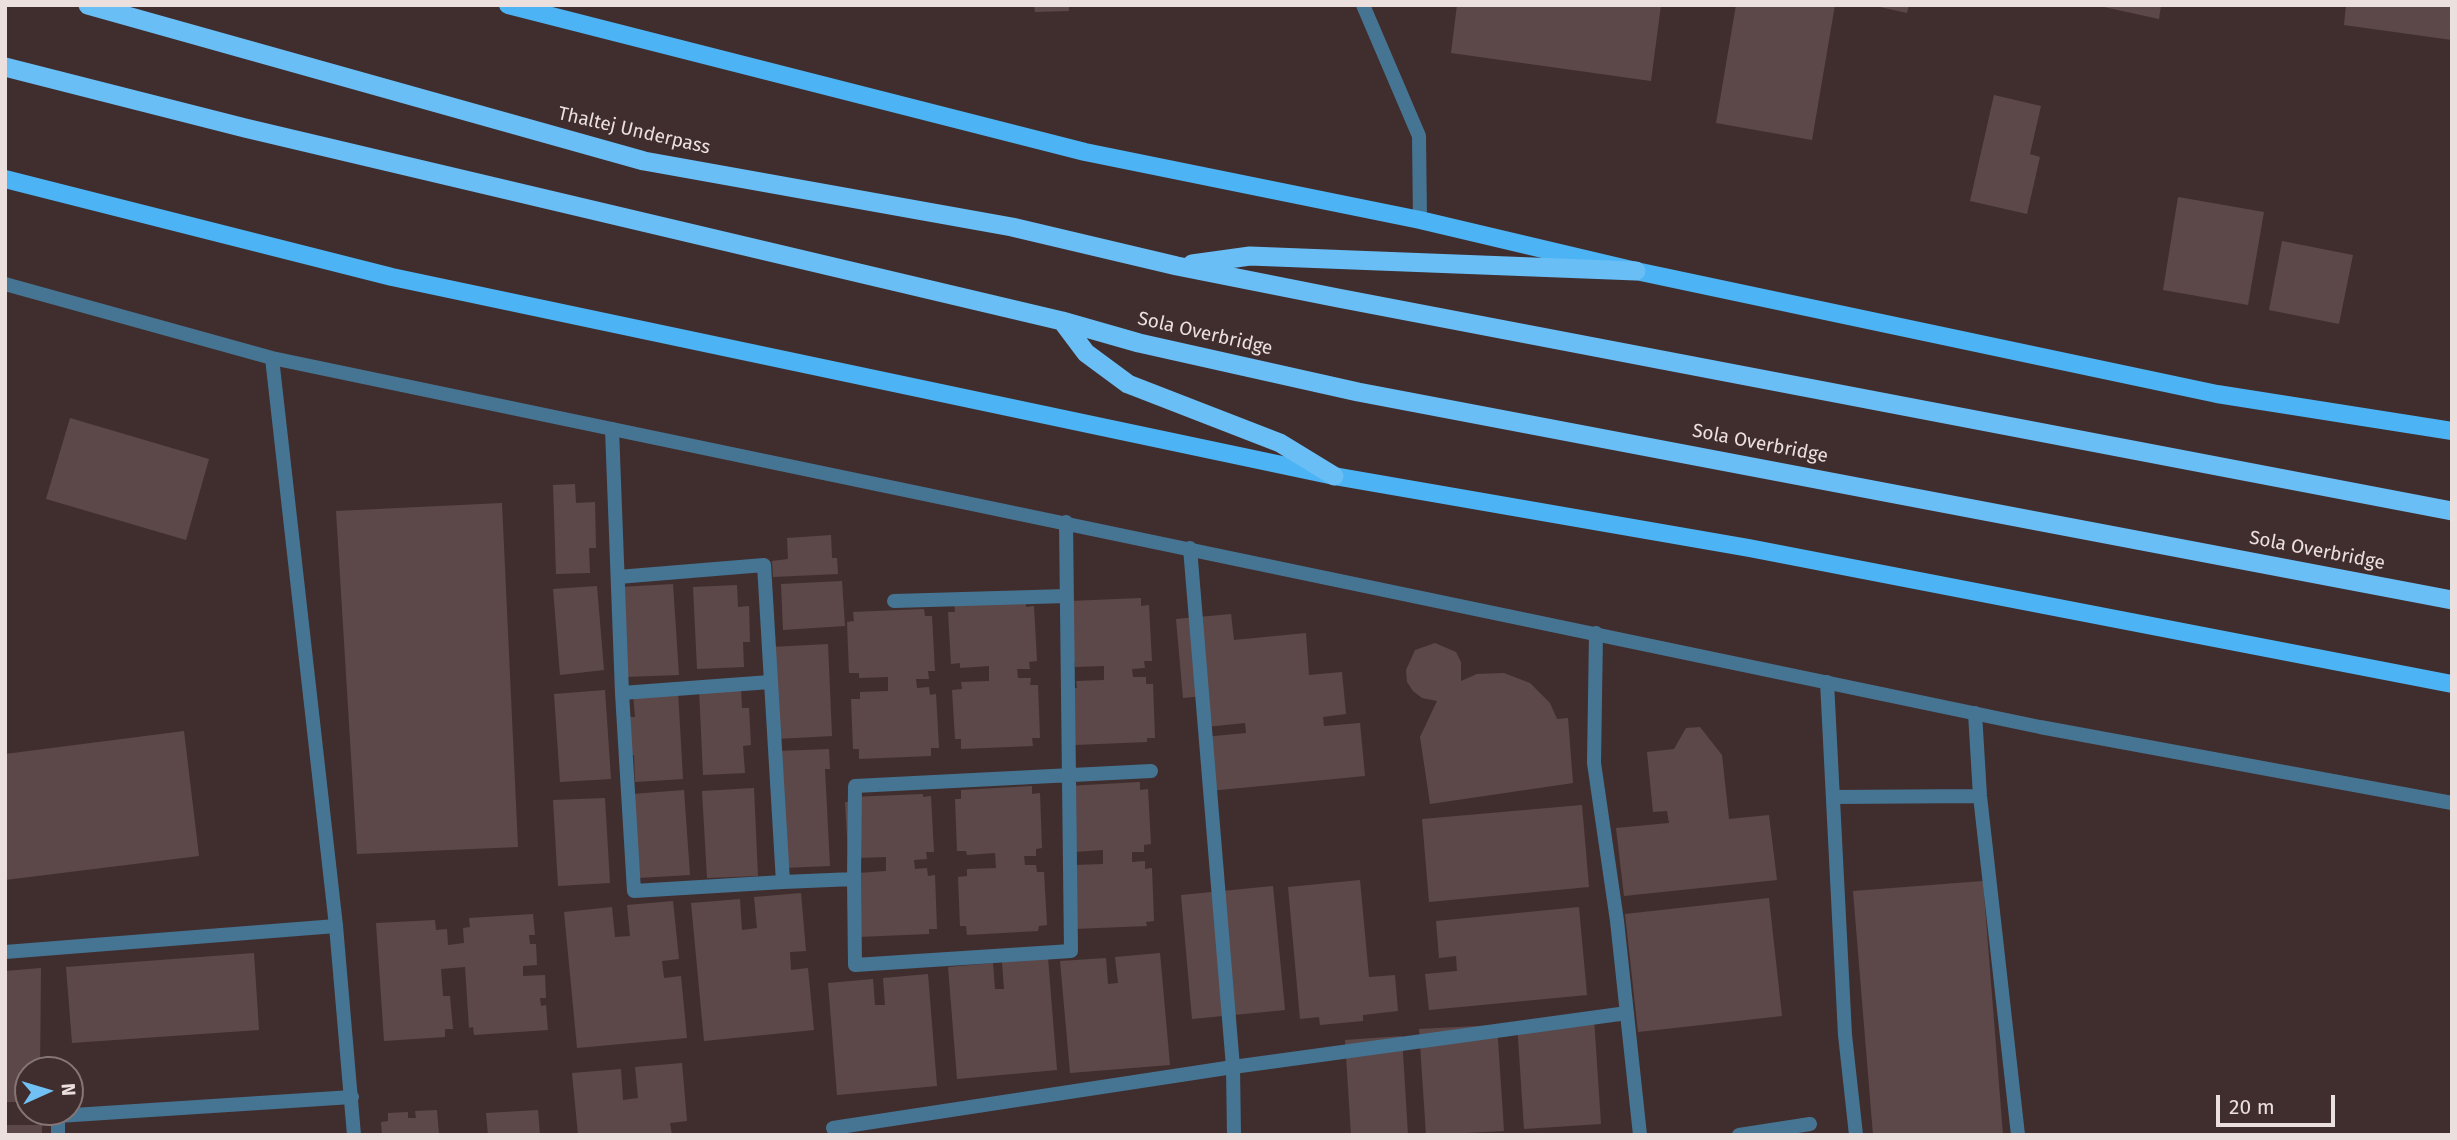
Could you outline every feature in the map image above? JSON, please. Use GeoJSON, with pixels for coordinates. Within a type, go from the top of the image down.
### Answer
{"type":"FeatureCollection","features":[{"type":"Feature","properties":{"kind":"highway","name":"Thaltej Underpass"},"geometry":{"type":"LineString","coordinates":[[88,5],[644,161],[1012,227],[1177,266]]}},
{"type":"Feature","properties":{"kind":"highway"},"geometry":{"type":"LineString","coordinates":[[5,67],[245,128],[1062,321],[1086,353],[1128,384],[1280,443],[1334,476]]}},
{"type":"Feature","properties":{"kind":"highway"},"geometry":{"type":"LineString","coordinates":[[1177,266],[1250,256],[1636,271]]}},
{"type":"Feature","properties":{"kind":"highway"},"geometry":{"type":"LineString","coordinates":[[1177,266],[2452,511]]}},
{"type":"Feature","properties":{"kind":"highway","name":"Sola Overbridge"},"geometry":{"type":"LineString","coordinates":[[1062,321],[1139,343],[1387,397],[2452,600]]}},
{"type":"Feature","properties":{"kind":"main road"},"geometry":{"type":"LineString","coordinates":[[508,5],[1085,152],[1420,220],[1636,271],[2217,394],[2452,431]]}},
{"type":"Feature","properties":{"kind":"main road"},"geometry":{"type":"LineString","coordinates":[[5,178],[392,277],[1334,476],[1749,548],[2452,684]]}},
{"type":"Feature","properties":{"kind":"street"},"geometry":{"type":"LineString","coordinates":[[1363,5],[1419,136],[1420,220]]}},
{"type":"Feature","properties":{"kind":"street"},"geometry":{"type":"LineString","coordinates":[[5,284],[272,358],[1975,713],[2452,803]]}},
{"type":"Feature","properties":{"kind":"street"},"geometry":{"type":"LineString","coordinates":[[272,358],[336,926],[354,1135]]}},
{"type":"Feature","properties":{"kind":"street"},"geometry":{"type":"LineString","coordinates":[[612,429],[622,693],[634,891],[854,879]]}},
{"type":"Feature","properties":{"kind":"street"},"geometry":{"type":"LineString","coordinates":[[1066,522],[1070,775],[1071,951],[855,965],[855,786],[1070,775],[1151,771]]}},
{"type":"Feature","properties":{"kind":"street"},"geometry":{"type":"LineString","coordinates":[[1191,548],[1233,1067],[1234,1135]]}},
{"type":"Feature","properties":{"kind":"street"},"geometry":{"type":"LineString","coordinates":[[618,577],[764,565],[783,882]]}},
{"type":"Feature","properties":{"kind":"street"},"geometry":{"type":"LineString","coordinates":[[894,601],[1067,596]]}},
{"type":"Feature","properties":{"kind":"street"},"geometry":{"type":"LineString","coordinates":[[1596,633],[1594,764],[1627,1013],[1640,1135]]}},
{"type":"Feature","properties":{"kind":"street"},"geometry":{"type":"LineString","coordinates":[[622,693],[770,682]]}},
{"type":"Feature","properties":{"kind":"street"},"geometry":{"type":"LineString","coordinates":[[1827,682],[1845,1035],[1856,1135]]}},
{"type":"Feature","properties":{"kind":"street"},"geometry":{"type":"LineString","coordinates":[[1975,713],[1980,796],[2018,1135]]}},
{"type":"Feature","properties":{"kind":"street"},"geometry":{"type":"LineString","coordinates":[[1833,797],[1980,796]]}},
{"type":"Feature","properties":{"kind":"street"},"geometry":{"type":"LineString","coordinates":[[5,953],[336,926]]}},
{"type":"Feature","properties":{"kind":"street"},"geometry":{"type":"LineString","coordinates":[[833,1128],[1233,1067],[1627,1013]]}},
{"type":"Feature","properties":{"kind":"street"},"geometry":{"type":"LineString","coordinates":[[58,1135],[58,1115],[352,1097]]}},
{"type":"Feature","properties":{"kind":"street"},"geometry":{"type":"LineString","coordinates":[[1740,1135],[1810,1125]]}},
{"type":"Feature","properties":{"kind":"building"},"geometry":{"type":"Polygon","coordinates":[[[1034,5],[1069,5],[1069,11],[1035,12],[1034,5]]]}},
{"type":"Feature","properties":{"kind":"building"},"geometry":{"type":"Polygon","coordinates":[[[1457,5],[1661,5],[1651,81],[1451,53],[1457,5]]]}},
{"type":"Feature","properties":{"kind":"building"},"geometry":{"type":"Polygon","coordinates":[[[1736,5],[1835,5],[1812,140],[1716,123],[1736,5]]]}},
{"type":"Feature","properties":{"kind":"building"},"geometry":{"type":"Polygon","coordinates":[[[1871,5],[1909,5],[1907,13],[1871,5]]]}},
{"type":"Feature","properties":{"kind":"building"},"geometry":{"type":"Polygon","coordinates":[[[2095,5],[2161,5],[2159,19],[2095,5]]]}},
{"type":"Feature","properties":{"kind":"building"},"geometry":{"type":"Polygon","coordinates":[[[2346,5],[2452,5],[2452,40],[2344,25],[2346,5]]]}},
{"type":"Feature","properties":{"kind":"building"},"geometry":{"type":"Polygon","coordinates":[[[1994,95],[2041,106],[2030,154],[2040,157],[2027,214],[1970,201],[1994,95]]]}},
{"type":"Feature","properties":{"kind":"building"},"geometry":{"type":"Polygon","coordinates":[[[2178,197],[2264,212],[2248,305],[2163,290],[2178,197]]]}},
{"type":"Feature","properties":{"kind":"building"},"geometry":{"type":"Polygon","coordinates":[[[2282,241],[2353,255],[2339,324],[2269,310],[2282,241]]]}},
{"type":"Feature","properties":{"kind":"building"},"geometry":{"type":"Polygon","coordinates":[[[70,418],[209,459],[186,540],[46,499],[70,418]]]}},
{"type":"Feature","properties":{"kind":"building"},"geometry":{"type":"Polygon","coordinates":[[[575,484],[576,503],[595,502],[596,548],[589,548],[590,573],[556,574],[553,485],[575,484]]]}},
{"type":"Feature","properties":{"kind":"building"},"geometry":{"type":"Polygon","coordinates":[[[502,503],[518,847],[357,854],[336,511],[502,503]]]}},
{"type":"Feature","properties":{"kind":"building"},"geometry":{"type":"Polygon","coordinates":[[[831,535],[832,558],[837,558],[838,574],[773,577],[772,561],[788,559],[787,538],[831,535]]]}},
{"type":"Feature","properties":{"kind":"building"},"geometry":{"type":"Polygon","coordinates":[[[842,581],[845,626],[783,630],[781,584],[842,581]]]}},
{"type":"Feature","properties":{"kind":"building"},"geometry":{"type":"Polygon","coordinates":[[[673,584],[679,675],[624,677],[620,587],[673,584]]]}},
{"type":"Feature","properties":{"kind":"building"},"geometry":{"type":"Polygon","coordinates":[[[737,585],[738,607],[749,606],[750,642],[743,642],[744,667],[697,669],[693,587],[737,585]]]}},
{"type":"Feature","properties":{"kind":"building"},"geometry":{"type":"Polygon","coordinates":[[[597,586],[604,670],[560,675],[553,589],[597,586]]]}},
{"type":"Feature","properties":{"kind":"building"},"geometry":{"type":"Polygon","coordinates":[[[1141,598],[1141,606],[1149,605],[1152,661],[1144,661],[1145,668],[1132,669],[1133,677],[1146,677],[1146,684],[1153,684],[1155,738],[1147,738],[1147,742],[1075,745],[1067,688],[1077,688],[1076,681],[1104,680],[1104,666],[1075,667],[1075,662],[1066,663],[1069,601],[1141,598]]]}},
{"type":"Feature","properties":{"kind":"building"},"geometry":{"type":"Polygon","coordinates":[[[1026,599],[1026,607],[1034,606],[1037,661],[1029,662],[1030,669],[1017,669],[1018,678],[1031,678],[1030,685],[1038,685],[1040,738],[1032,738],[1033,746],[961,749],[961,739],[955,739],[952,690],[962,689],[961,682],[989,681],[989,666],[960,668],[960,663],[951,664],[948,612],[955,612],[954,602],[1026,599]]]}},
{"type":"Feature","properties":{"kind":"building"},"geometry":{"type":"Polygon","coordinates":[[[924,609],[925,616],[932,616],[935,671],[928,671],[929,679],[916,679],[917,688],[929,687],[930,695],[936,694],[939,748],[931,748],[931,756],[859,759],[859,749],[853,749],[851,699],[860,699],[860,692],[888,691],[888,677],[859,678],[859,673],[849,673],[847,622],[854,621],[853,612],[924,609]]]}},
{"type":"Feature","properties":{"kind":"building"},"geometry":{"type":"Polygon","coordinates":[[[1231,614],[1234,640],[1306,633],[1309,675],[1342,672],[1346,714],[1323,717],[1324,726],[1360,723],[1365,776],[1209,791],[1204,737],[1246,733],[1245,723],[1206,727],[1203,696],[1183,698],[1176,619],[1231,614]]]}},
{"type":"Feature","properties":{"kind":"building"},"geometry":{"type":"Polygon","coordinates":[[[1435,643],[1456,652],[1461,662],[1461,681],[1477,674],[1504,673],[1530,683],[1550,703],[1557,719],[1568,718],[1573,783],[1430,804],[1420,737],[1437,701],[1422,698],[1413,691],[1407,682],[1406,670],[1415,650],[1435,643]]]}},
{"type":"Feature","properties":{"kind":"building"},"geometry":{"type":"Polygon","coordinates":[[[828,644],[832,736],[776,739],[771,647],[828,644]]]}},
{"type":"Feature","properties":{"kind":"building"},"geometry":{"type":"Polygon","coordinates":[[[741,687],[742,708],[749,708],[751,745],[743,746],[745,773],[703,775],[699,689],[741,687]]]}},
{"type":"Feature","properties":{"kind":"building"},"geometry":{"type":"Polygon","coordinates":[[[605,690],[611,779],[560,782],[554,694],[605,690]]]}},
{"type":"Feature","properties":{"kind":"building"},"geometry":{"type":"Polygon","coordinates":[[[678,691],[683,779],[635,782],[634,755],[628,755],[626,717],[635,717],[633,693],[678,691]]]}},
{"type":"Feature","properties":{"kind":"building"},"geometry":{"type":"Polygon","coordinates":[[[1700,727],[1722,755],[1729,819],[1769,815],[1777,880],[1624,896],[1616,828],[1669,823],[1667,811],[1653,812],[1647,752],[1674,749],[1686,728],[1700,727]]]}},
{"type":"Feature","properties":{"kind":"building"},"geometry":{"type":"Polygon","coordinates":[[[184,731],[199,856],[5,880],[5,754],[184,731]]]}},
{"type":"Feature","properties":{"kind":"building"},"geometry":{"type":"Polygon","coordinates":[[[829,749],[830,769],[825,769],[830,866],[783,868],[777,751],[829,749]]]}},
{"type":"Feature","properties":{"kind":"building"},"geometry":{"type":"Polygon","coordinates":[[[1140,782],[1140,790],[1148,789],[1151,844],[1144,845],[1144,852],[1132,852],[1132,862],[1145,861],[1145,869],[1152,868],[1154,921],[1146,922],[1147,926],[1074,929],[1075,865],[1103,864],[1103,850],[1074,852],[1068,786],[1140,782]]]}},
{"type":"Feature","properties":{"kind":"building"},"geometry":{"type":"Polygon","coordinates":[[[1032,786],[1032,794],[1040,793],[1042,848],[1036,849],[1036,856],[1024,856],[1025,865],[1036,865],[1037,872],[1044,872],[1047,925],[1039,926],[1038,931],[967,935],[966,926],[960,926],[958,877],[967,876],[967,869],[996,868],[995,853],[967,855],[966,851],[957,851],[955,799],[961,799],[961,790],[1032,786]]]}},
{"type":"Feature","properties":{"kind":"building"},"geometry":{"type":"Polygon","coordinates":[[[754,788],[758,876],[707,878],[702,791],[754,788]]]}},
{"type":"Feature","properties":{"kind":"building"},"geometry":{"type":"Polygon","coordinates":[[[684,790],[690,875],[638,878],[632,794],[684,790]]]}},
{"type":"Feature","properties":{"kind":"building"},"geometry":{"type":"Polygon","coordinates":[[[923,794],[923,797],[931,796],[934,852],[926,852],[927,859],[914,860],[915,869],[927,868],[928,876],[935,875],[937,929],[929,929],[929,934],[857,937],[858,873],[886,871],[886,857],[857,858],[848,854],[845,802],[852,802],[851,797],[923,794]]]}},
{"type":"Feature","properties":{"kind":"building"},"geometry":{"type":"Polygon","coordinates":[[[605,798],[610,883],[558,886],[553,800],[605,798]]]}},
{"type":"Feature","properties":{"kind":"building"},"geometry":{"type":"Polygon","coordinates":[[[1582,805],[1589,887],[1429,902],[1422,819],[1582,805]]]}},
{"type":"Feature","properties":{"kind":"building"},"geometry":{"type":"Polygon","coordinates":[[[1360,880],[1369,977],[1395,975],[1398,1011],[1363,1015],[1363,1021],[1320,1025],[1319,1017],[1300,1019],[1288,887],[1360,880]]]}},
{"type":"Feature","properties":{"kind":"building"},"geometry":{"type":"Polygon","coordinates":[[[1983,881],[2003,1135],[1873,1135],[1853,891],[1983,881]]]}},
{"type":"Feature","properties":{"kind":"building"},"geometry":{"type":"Polygon","coordinates":[[[1273,886],[1285,1010],[1192,1019],[1181,895],[1273,886]]]}},
{"type":"Feature","properties":{"kind":"building"},"geometry":{"type":"Polygon","coordinates":[[[801,893],[806,951],[790,952],[791,970],[808,968],[814,1030],[704,1041],[691,903],[740,899],[742,930],[757,928],[754,897],[801,893]]]}},
{"type":"Feature","properties":{"kind":"building"},"geometry":{"type":"Polygon","coordinates":[[[1769,898],[1782,1016],[1638,1032],[1625,914],[1769,898]]]}},
{"type":"Feature","properties":{"kind":"building"},"geometry":{"type":"Polygon","coordinates":[[[673,901],[679,959],[662,961],[664,978],[681,976],[687,1038],[577,1048],[564,912],[612,907],[615,937],[630,936],[627,905],[673,901]]]}},
{"type":"Feature","properties":{"kind":"building"},"geometry":{"type":"Polygon","coordinates":[[[1579,907],[1587,995],[1429,1010],[1425,974],[1457,971],[1456,956],[1439,958],[1436,921],[1579,907]]]}},
{"type":"Feature","properties":{"kind":"building"},"geometry":{"type":"Polygon","coordinates":[[[533,914],[535,935],[529,935],[530,944],[536,944],[537,965],[523,966],[523,976],[545,975],[546,998],[540,998],[541,1006],[546,1005],[548,1030],[474,1035],[473,1027],[469,1028],[465,967],[441,969],[443,996],[450,996],[453,1029],[445,1029],[445,1037],[384,1041],[376,923],[435,920],[436,930],[447,929],[448,945],[464,943],[463,928],[470,927],[469,918],[533,914]]]}},
{"type":"Feature","properties":{"kind":"building"},"geometry":{"type":"Polygon","coordinates":[[[254,953],[259,1030],[72,1043],[66,967],[254,953]]]}},
{"type":"Feature","properties":{"kind":"building"},"geometry":{"type":"Polygon","coordinates":[[[1160,953],[1170,1065],[1070,1073],[1060,961],[1106,958],[1108,984],[1118,983],[1115,957],[1160,953]]]}},
{"type":"Feature","properties":{"kind":"building"},"geometry":{"type":"Polygon","coordinates":[[[1048,958],[1057,1070],[957,1079],[948,967],[993,963],[995,989],[1004,989],[1002,962],[1048,958]]]}},
{"type":"Feature","properties":{"kind":"building"},"geometry":{"type":"Polygon","coordinates":[[[41,968],[40,1056],[14,1056],[14,1102],[5,1102],[5,971],[41,968]]]}},
{"type":"Feature","properties":{"kind":"building"},"geometry":{"type":"Polygon","coordinates":[[[928,974],[937,1086],[837,1095],[828,983],[873,979],[875,1005],[885,1005],[883,978],[928,974]]]}},
{"type":"Feature","properties":{"kind":"building"},"geometry":{"type":"Polygon","coordinates":[[[1594,1018],[1601,1124],[1524,1129],[1517,1023],[1594,1018]]]}},
{"type":"Feature","properties":{"kind":"building"},"geometry":{"type":"Polygon","coordinates":[[[1497,1025],[1504,1131],[1426,1135],[1419,1029],[1497,1025]]]}},
{"type":"Feature","properties":{"kind":"building"},"geometry":{"type":"Polygon","coordinates":[[[1402,1036],[1408,1135],[1351,1135],[1345,1040],[1402,1036]]]}},
{"type":"Feature","properties":{"kind":"building"},"geometry":{"type":"Polygon","coordinates":[[[682,1063],[687,1121],[670,1123],[672,1135],[578,1135],[572,1073],[621,1069],[623,1100],[638,1098],[635,1067],[682,1063]]]}},
{"type":"Feature","properties":{"kind":"building"},"geometry":{"type":"Polygon","coordinates":[[[437,1110],[439,1135],[382,1135],[381,1122],[388,1121],[388,1113],[408,1112],[408,1118],[416,1118],[415,1111],[437,1110]]]}},
{"type":"Feature","properties":{"kind":"building"},"geometry":{"type":"Polygon","coordinates":[[[538,1110],[540,1135],[488,1135],[486,1113],[538,1110]]]}},
{"type":"Feature","properties":{"kind":"building"},"geometry":{"type":"Polygon","coordinates":[[[5,1125],[42,1126],[42,1135],[5,1135],[5,1125]]]}}]}
